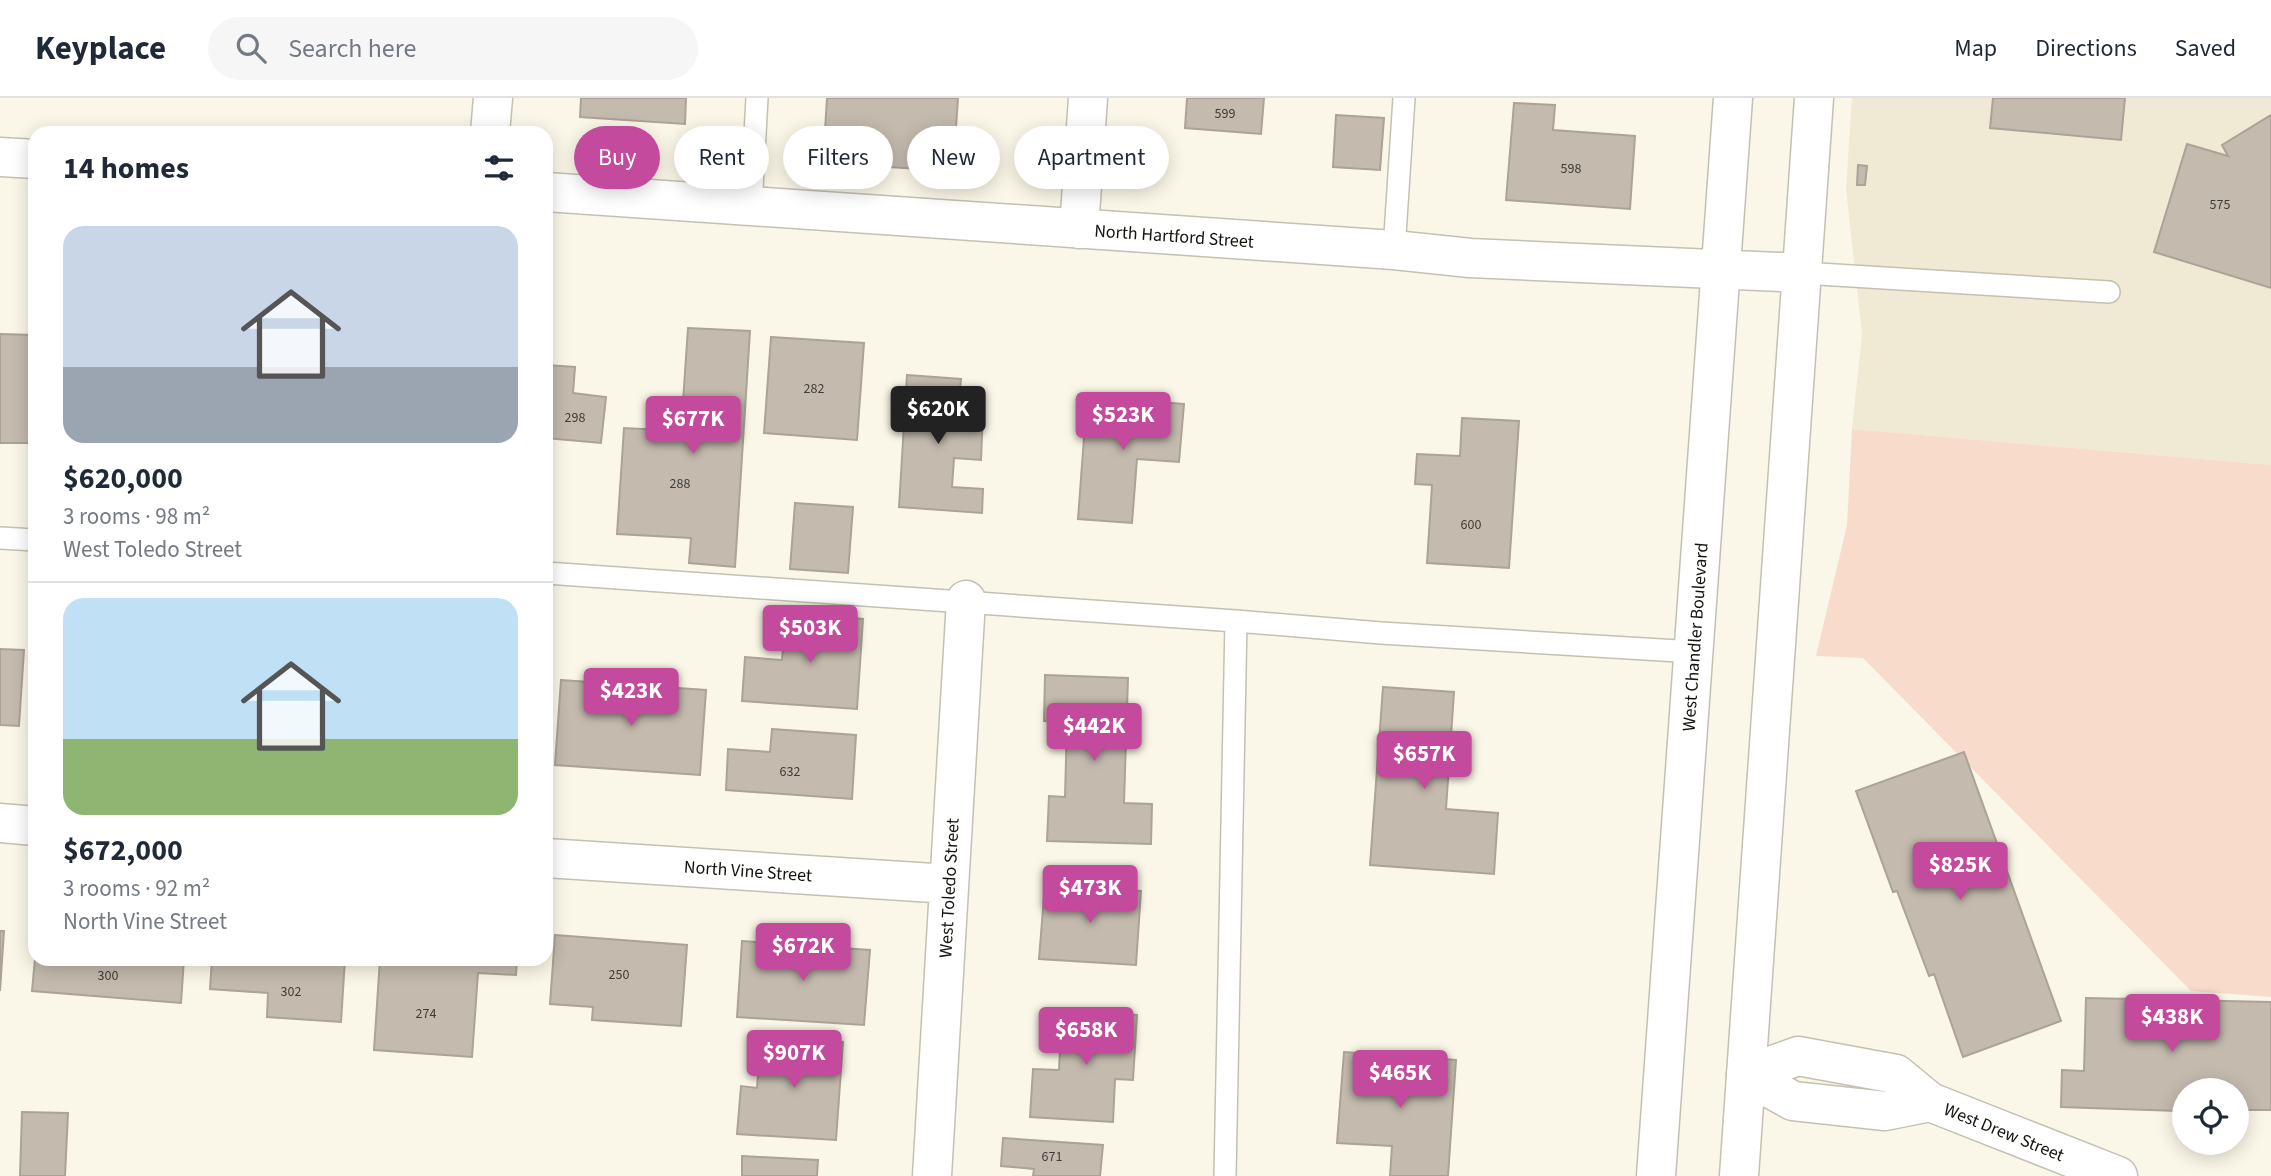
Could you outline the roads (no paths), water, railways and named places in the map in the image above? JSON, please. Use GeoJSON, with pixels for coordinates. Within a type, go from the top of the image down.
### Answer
{"type":"FeatureCollection","features":[{"type":"Feature","properties":{"kind":"street"},"geometry":{"type":"LineString","coordinates":[[490,126],[492,98]]}},
{"type":"Feature","properties":{"kind":"street"},"geometry":{"type":"LineString","coordinates":[[1079,229],[1088,98]]}},
{"type":"Feature","properties":{"kind":"street","name":"West Chandler Boulevard"},"geometry":{"type":"LineString","coordinates":[[1656,1176],[1733,98]]}},
{"type":"Feature","properties":{"kind":"street"},"geometry":{"type":"LineString","coordinates":[[1739,1176],[1814,98]]}},
{"type":"Feature","properties":{"kind":"street"},"geometry":{"type":"LineString","coordinates":[[0,157],[28,159]]}},
{"type":"Feature","properties":{"kind":"street","name":"North Hartford Street"},"geometry":{"type":"LineString","coordinates":[[553,192],[1394,250],[1470,258],[1803,273]]}},
{"type":"Feature","properties":{"kind":"street","name":"West Toledo Street"},"geometry":{"type":"LineString","coordinates":[[932,1176],[966,600]]}},
{"type":"Feature","properties":{"kind":"street"},"geometry":{"type":"LineString","coordinates":[[0,823],[28,825]]}},
{"type":"Feature","properties":{"kind":"street","name":"North Vine Street"},"geometry":{"type":"LineString","coordinates":[[553,858],[949,884]]}},
{"type":"Feature","properties":{"kind":"street","name":"West Drew Street"},"geometry":{"type":"LineString","coordinates":[[1746,1075],[1798,1056],[1896,1074],[1930,1102],[2118,1176]]}},
{"type":"Feature","properties":{"kind":"lane"},"geometry":{"type":"LineString","coordinates":[[751,206],[757,98]]}},
{"type":"Feature","properties":{"kind":"lane"},"geometry":{"type":"LineString","coordinates":[[1394,250],[1404,98]]}},
{"type":"Feature","properties":{"kind":"lane"},"geometry":{"type":"LineString","coordinates":[[1803,273],[2109,292]]}},
{"type":"Feature","properties":{"kind":"lane"},"geometry":{"type":"LineString","coordinates":[[0,538],[28,540]]}},
{"type":"Feature","properties":{"kind":"lane"},"geometry":{"type":"LineString","coordinates":[[553,573],[966,600],[1381,634],[1695,652]]}},
{"type":"Feature","properties":{"kind":"lane"},"geometry":{"type":"LineString","coordinates":[[1226,1176],[1236,621]]}}]}
